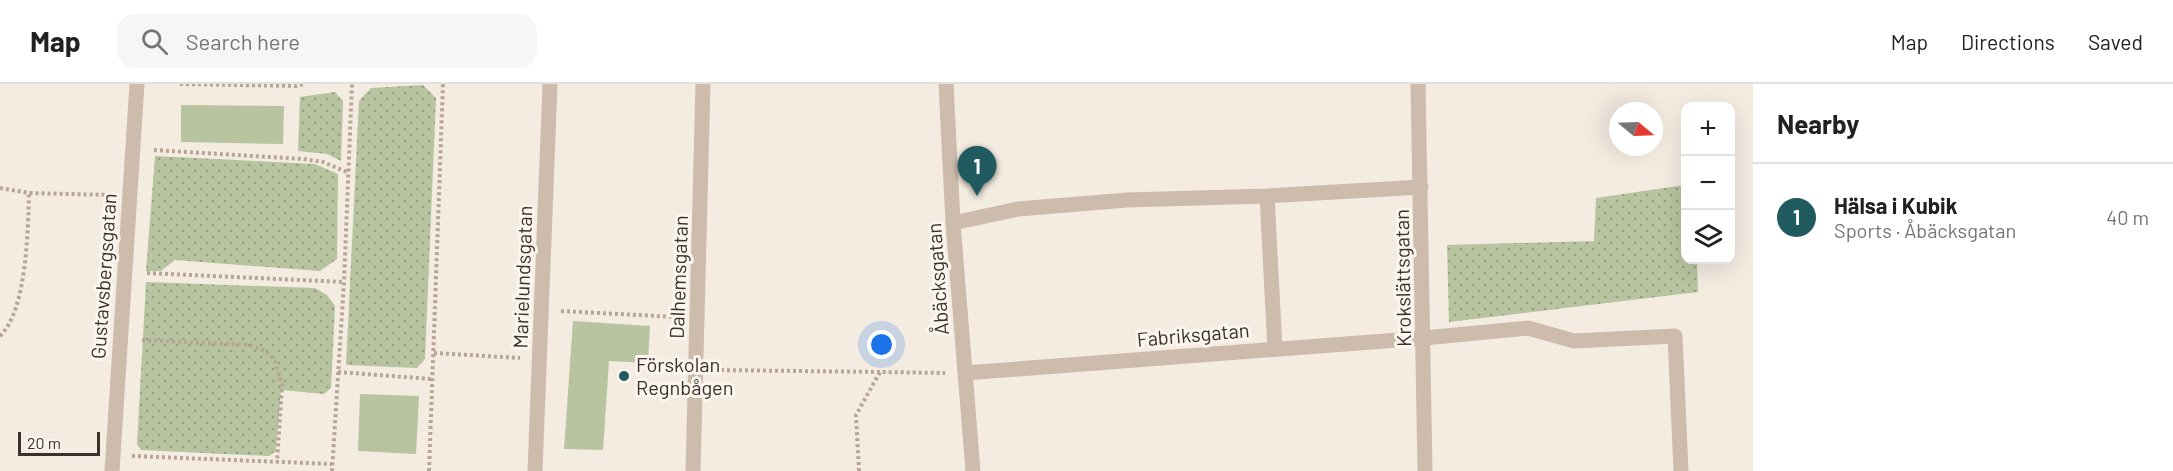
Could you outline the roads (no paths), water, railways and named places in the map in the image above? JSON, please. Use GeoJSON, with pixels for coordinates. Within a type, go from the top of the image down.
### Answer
{"type":"FeatureCollection","features":[{"type":"Feature","properties":{"kind":"street","name":"Gustavsbergsgatan"},"geometry":{"type":"LineString","coordinates":[[112,471],[137,84]]}},
{"type":"Feature","properties":{"kind":"street","name":"Marielundsgatan"},"geometry":{"type":"LineString","coordinates":[[535,471],[550,84]]}},
{"type":"Feature","properties":{"kind":"street","name":"Dalhemsgatan"},"geometry":{"type":"LineString","coordinates":[[693,471],[703,84]]}},
{"type":"Feature","properties":{"kind":"street","name":"Åbäcksgatan"},"geometry":{"type":"LineString","coordinates":[[946,84],[953,223],[973,471]]}},
{"type":"Feature","properties":{"kind":"street","name":"Krokslättsgatan"},"geometry":{"type":"LineString","coordinates":[[1418,84],[1425,471]]}},
{"type":"Feature","properties":{"kind":"street"},"geometry":{"type":"LineString","coordinates":[[953,223],[1018,209],[1127,200],[1268,196],[1421,187]]}},
{"type":"Feature","properties":{"kind":"street"},"geometry":{"type":"LineString","coordinates":[[1268,196],[1275,349]]}},
{"type":"Feature","properties":{"kind":"street","name":"Fabriksgatan"},"geometry":{"type":"LineString","coordinates":[[965,374],[1528,328],[1574,341],[1675,336],[1681,471]]}},
{"type":"Feature","properties":{"kind":"place","name":"Hälsa i Kubik"},"geometry":{"type":"Point","coordinates":[977,196]}},
{"type":"Feature","properties":{"kind":"place","name":"Förskolan Regnbågen"},"geometry":{"type":"Point","coordinates":[624,376]}}]}
